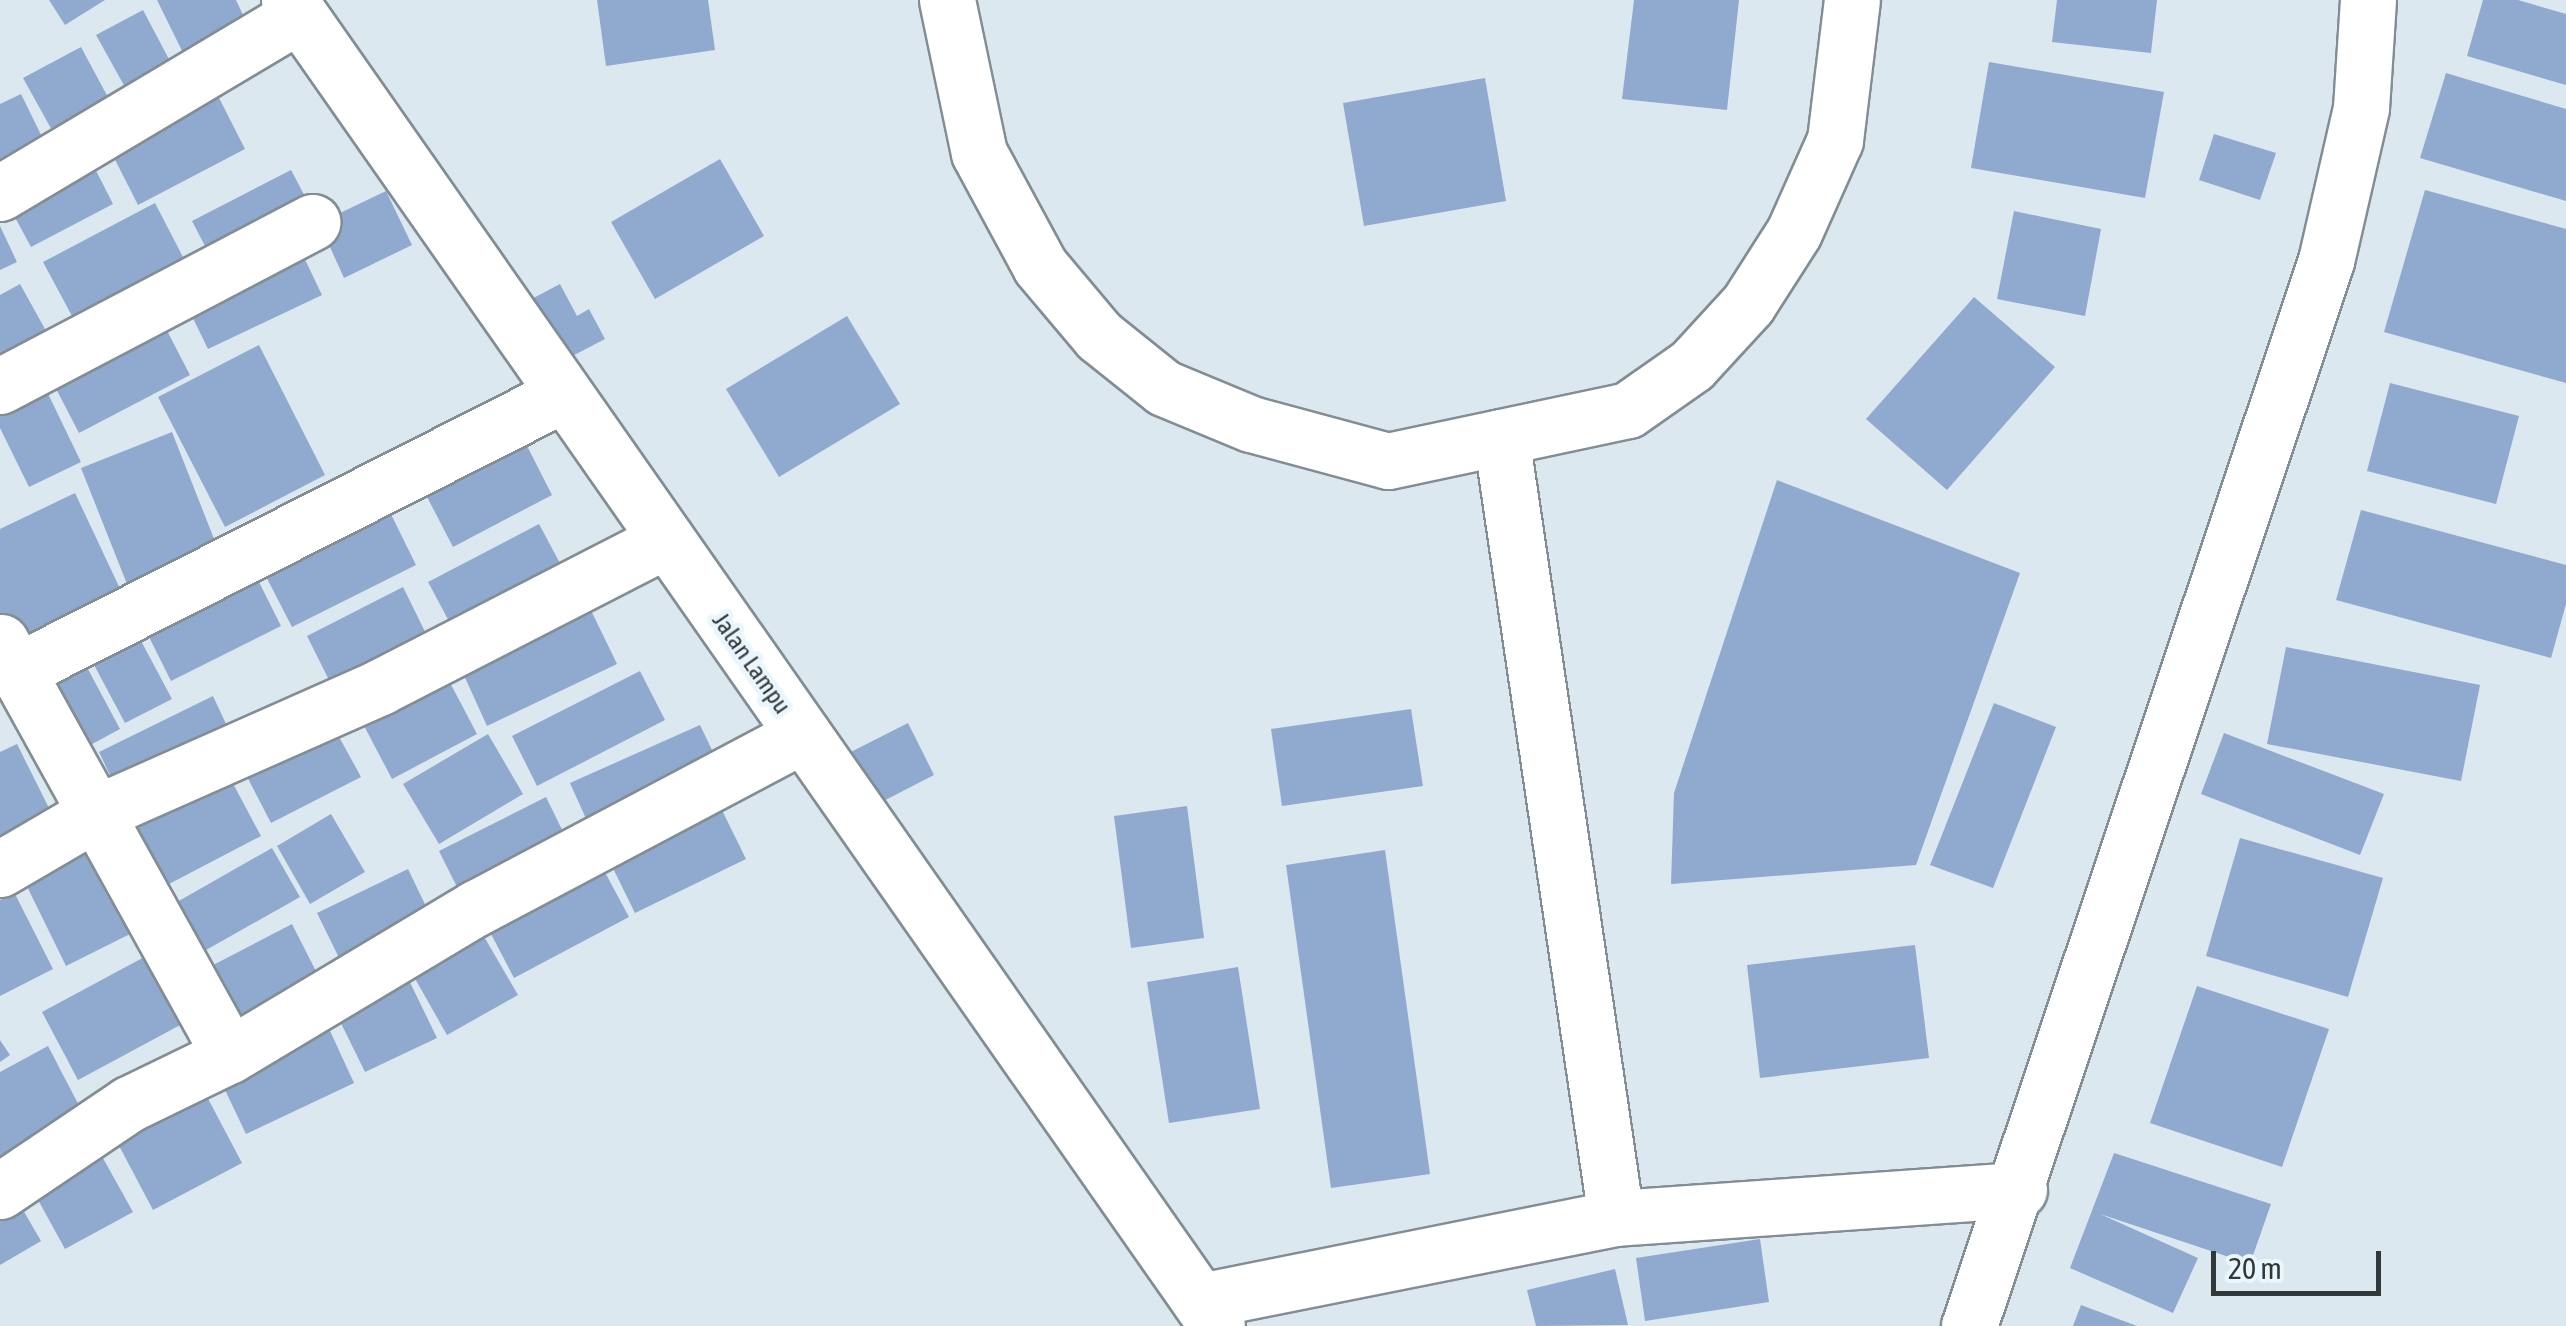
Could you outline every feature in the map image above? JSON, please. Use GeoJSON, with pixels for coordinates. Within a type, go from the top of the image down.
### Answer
{"type":"FeatureCollection","features":[{"type":"Feature","properties":{"kind":"street"},"geometry":{"type":"LineString","coordinates":[[947,0],[979,153],[1040,266],[1099,336],[1164,388],[1251,424],[1388,461],[1628,410],[1692,365],[1748,304],[1794,232],[1834,140],[1852,0]]}},
{"type":"Feature","properties":{"kind":"street"},"geometry":{"type":"LineString","coordinates":[[1970,1326],[2326,262],[2361,108],[2368,0]]}},
{"type":"Feature","properties":{"kind":"street"},"geometry":{"type":"LineString","coordinates":[[0,193],[294,8]]}},
{"type":"Feature","properties":{"kind":"street","name":"Jalan Lampu"},"geometry":{"type":"LineString","coordinates":[[294,8],[1209,1314]]}},
{"type":"Feature","properties":{"kind":"street"},"geometry":{"type":"LineString","coordinates":[[0,386],[313,222]]}},
{"type":"Feature","properties":{"kind":"street"},"geometry":{"type":"LineString","coordinates":[[230,1054],[10,656],[564,394]]}},
{"type":"Feature","properties":{"kind":"street"},"geometry":{"type":"LineString","coordinates":[[1502,437],[1616,1218]]}},
{"type":"Feature","properties":{"kind":"street"},"geometry":{"type":"LineString","coordinates":[[0,869],[96,812],[380,687],[666,540]]}},
{"type":"Feature","properties":{"kind":"street"},"geometry":{"type":"LineString","coordinates":[[0,1191],[129,1104],[230,1054],[476,908],[803,735]]}},
{"type":"Feature","properties":{"kind":"street"},"geometry":{"type":"LineString","coordinates":[[1209,1314],[1616,1218],[2018,1190]]}},
{"type":"Feature","properties":{"kind":"building"},"geometry":{"type":"Polygon","coordinates":[[[49,0],[105,0],[65,25],[49,0]]]}},
{"type":"Feature","properties":{"kind":"building"},"geometry":{"type":"Polygon","coordinates":[[[157,0],[236,0],[250,30],[187,61],[157,0]]]}},
{"type":"Feature","properties":{"kind":"building"},"geometry":{"type":"Polygon","coordinates":[[[597,0],[708,0],[715,50],[606,66],[597,0]]]}},
{"type":"Feature","properties":{"kind":"building"},"geometry":{"type":"Polygon","coordinates":[[[1634,0],[1739,0],[1727,110],[1622,99],[1634,0]]]}},
{"type":"Feature","properties":{"kind":"building"},"geometry":{"type":"Polygon","coordinates":[[[2057,0],[2157,0],[2151,53],[2052,42],[2057,0]]]}},
{"type":"Feature","properties":{"kind":"building"},"geometry":{"type":"Polygon","coordinates":[[[2483,0],[2518,0],[2566,14],[2566,85],[2467,56],[2483,0]]]}},
{"type":"Feature","properties":{"kind":"building"},"geometry":{"type":"Polygon","coordinates":[[[143,10],[172,65],[126,89],[96,35],[143,10]]]}},
{"type":"Feature","properties":{"kind":"building"},"geometry":{"type":"Polygon","coordinates":[[[81,47],[110,101],[53,132],[23,78],[81,47]]]}},
{"type":"Feature","properties":{"kind":"building"},"geometry":{"type":"Polygon","coordinates":[[[1989,62],[2164,92],[2145,198],[1971,168],[1989,62]]]}},
{"type":"Feature","properties":{"kind":"building"},"geometry":{"type":"Polygon","coordinates":[[[2446,73],[2566,109],[2566,201],[2420,158],[2446,73]]]}},
{"type":"Feature","properties":{"kind":"building"},"geometry":{"type":"Polygon","coordinates":[[[1485,78],[1506,201],[1364,226],[1343,103],[1485,78]]]}},
{"type":"Feature","properties":{"kind":"building"},"geometry":{"type":"Polygon","coordinates":[[[214,88],[245,149],[138,205],[107,144],[214,88]]]}},
{"type":"Feature","properties":{"kind":"building"},"geometry":{"type":"Polygon","coordinates":[[[21,94],[47,147],[0,170],[0,104],[21,94]]]}},
{"type":"Feature","properties":{"kind":"building"},"geometry":{"type":"Polygon","coordinates":[[[2214,134],[2276,153],[2260,200],[2199,180],[2214,134]]]}},
{"type":"Feature","properties":{"kind":"building"},"geometry":{"type":"Polygon","coordinates":[[[88,155],[113,204],[31,247],[5,199],[88,155]]]}},
{"type":"Feature","properties":{"kind":"building"},"geometry":{"type":"Polygon","coordinates":[[[720,159],[764,236],[655,299],[611,222],[720,159]]]}},
{"type":"Feature","properties":{"kind":"building"},"geometry":{"type":"Polygon","coordinates":[[[291,170],[316,217],[217,269],[192,221],[291,170]]]}},
{"type":"Feature","properties":{"kind":"building"},"geometry":{"type":"Polygon","coordinates":[[[2425,190],[2566,229],[2566,383],[2384,332],[2425,190]]]}},
{"type":"Feature","properties":{"kind":"building"},"geometry":{"type":"Polygon","coordinates":[[[386,191],[412,245],[344,278],[319,223],[386,191]]]}},
{"type":"Feature","properties":{"kind":"building"},"geometry":{"type":"Polygon","coordinates":[[[155,203],[183,257],[72,316],[43,262],[155,203]]]}},
{"type":"Feature","properties":{"kind":"building"},"geometry":{"type":"Polygon","coordinates":[[[2014,211],[2101,229],[2085,316],[1997,299],[2014,211]]]}},
{"type":"Feature","properties":{"kind":"building"},"geometry":{"type":"Polygon","coordinates":[[[0,226],[17,262],[0,270],[0,226]]]}},
{"type":"Feature","properties":{"kind":"building"},"geometry":{"type":"Polygon","coordinates":[[[298,245],[322,295],[208,349],[184,300],[298,245]]]}},
{"type":"Feature","properties":{"kind":"building"},"geometry":{"type":"Polygon","coordinates":[[[20,284],[50,338],[0,367],[0,295],[20,284]]]}},
{"type":"Feature","properties":{"kind":"building"},"geometry":{"type":"Polygon","coordinates":[[[560,284],[577,316],[589,309],[605,339],[555,365],[522,304],[560,284]]]}},
{"type":"Feature","properties":{"kind":"building"},"geometry":{"type":"Polygon","coordinates":[[[1974,297],[2055,367],[1947,490],[1866,419],[1974,297]]]}},
{"type":"Feature","properties":{"kind":"building"},"geometry":{"type":"Polygon","coordinates":[[[847,316],[900,404],[779,477],[726,389],[847,316]]]}},
{"type":"Feature","properties":{"kind":"building"},"geometry":{"type":"Polygon","coordinates":[[[163,323],[190,375],[79,433],[52,381],[163,323]]]}},
{"type":"Feature","properties":{"kind":"building"},"geometry":{"type":"Polygon","coordinates":[[[259,345],[325,475],[225,527],[158,397],[259,345]]]}},
{"type":"Feature","properties":{"kind":"building"},"geometry":{"type":"Polygon","coordinates":[[[38,373],[81,462],[29,487],[0,428],[0,391],[38,373]]]}},
{"type":"Feature","properties":{"kind":"building"},"geometry":{"type":"Polygon","coordinates":[[[2390,383],[2519,416],[2496,504],[2367,471],[2390,383]]]}},
{"type":"Feature","properties":{"kind":"building"},"geometry":{"type":"Polygon","coordinates":[[[172,432],[218,549],[127,584],[81,468],[172,432]]]}},
{"type":"Feature","properties":{"kind":"building"},"geometry":{"type":"Polygon","coordinates":[[[523,438],[552,495],[453,547],[424,491],[523,438]]]}},
{"type":"Feature","properties":{"kind":"building"},"geometry":{"type":"Polygon","coordinates":[[[1777,480],[2020,573],[1916,865],[1671,884],[1674,793],[1777,480]]]}},
{"type":"Feature","properties":{"kind":"building"},"geometry":{"type":"Polygon","coordinates":[[[75,493],[123,595],[16,645],[0,613],[0,529],[75,493]]]}},
{"type":"Feature","properties":{"kind":"building"},"geometry":{"type":"Polygon","coordinates":[[[383,498],[416,565],[292,627],[258,561],[383,498]]]}},
{"type":"Feature","properties":{"kind":"building"},"geometry":{"type":"Polygon","coordinates":[[[2361,510],[2566,565],[2566,604],[2551,658],[2336,600],[2361,510]]]}},
{"type":"Feature","properties":{"kind":"building"},"geometry":{"type":"Polygon","coordinates":[[[539,524],[569,580],[458,638],[428,582],[539,524]]]}},
{"type":"Feature","properties":{"kind":"building"},"geometry":{"type":"Polygon","coordinates":[[[249,562],[281,626],[171,681],[139,617],[249,562]]]}},
{"type":"Feature","properties":{"kind":"building"},"geometry":{"type":"Polygon","coordinates":[[[403,587],[437,656],[341,704],[307,636],[403,587]]]}},
{"type":"Feature","properties":{"kind":"building"},"geometry":{"type":"Polygon","coordinates":[[[585,598],[617,664],[487,726],[457,660],[585,598]]]}},
{"type":"Feature","properties":{"kind":"building"},"geometry":{"type":"Polygon","coordinates":[[[132,624],[172,699],[125,723],[85,648],[132,624]]]}},
{"type":"Feature","properties":{"kind":"building"},"geometry":{"type":"Polygon","coordinates":[[[2286,647],[2480,685],[2461,781],[2267,744],[2286,647]]]}},
{"type":"Feature","properties":{"kind":"building"},"geometry":{"type":"Polygon","coordinates":[[[81,656],[120,729],[68,757],[30,684],[81,656]]]}},
{"type":"Feature","properties":{"kind":"building"},"geometry":{"type":"Polygon","coordinates":[[[640,671],[665,720],[537,786],[512,736],[640,671]]]}},
{"type":"Feature","properties":{"kind":"building"},"geometry":{"type":"Polygon","coordinates":[[[447,677],[477,734],[392,779],[362,722],[447,677]]]}},
{"type":"Feature","properties":{"kind":"building"},"geometry":{"type":"Polygon","coordinates":[[[213,696],[234,741],[120,796],[99,752],[213,696]]]}},
{"type":"Feature","properties":{"kind":"building"},"geometry":{"type":"Polygon","coordinates":[[[1994,703],[2056,727],[1993,888],[1930,865],[1994,703]]]}},
{"type":"Feature","properties":{"kind":"building"},"geometry":{"type":"Polygon","coordinates":[[[1411,709],[1423,786],[1282,806],[1271,729],[1411,709]]]}},
{"type":"Feature","properties":{"kind":"building"},"geometry":{"type":"Polygon","coordinates":[[[908,723],[934,775],[866,810],[839,758],[908,723]]]}},
{"type":"Feature","properties":{"kind":"building"},"geometry":{"type":"Polygon","coordinates":[[[332,724],[361,777],[271,823],[243,769],[332,724]]]}},
{"type":"Feature","properties":{"kind":"building"},"geometry":{"type":"Polygon","coordinates":[[[700,725],[723,773],[592,832],[570,783],[700,725]]]}},
{"type":"Feature","properties":{"kind":"building"},"geometry":{"type":"Polygon","coordinates":[[[2224,733],[2384,794],[2360,855],[2201,794],[2224,733]]]}},
{"type":"Feature","properties":{"kind":"building"},"geometry":{"type":"Polygon","coordinates":[[[488,734],[523,794],[439,844],[403,784],[488,734]]]}},
{"type":"Feature","properties":{"kind":"building"},"geometry":{"type":"Polygon","coordinates":[[[17,744],[54,818],[0,837],[0,752],[17,744]]]}},
{"type":"Feature","properties":{"kind":"building"},"geometry":{"type":"Polygon","coordinates":[[[221,761],[261,836],[148,895],[108,821],[221,761]]]}},
{"type":"Feature","properties":{"kind":"building"},"geometry":{"type":"Polygon","coordinates":[[[715,796],[746,859],[635,913],[604,850],[715,796]]]}},
{"type":"Feature","properties":{"kind":"building"},"geometry":{"type":"Polygon","coordinates":[[[546,797],[571,848],[464,901],[439,851],[546,797]]]}},
{"type":"Feature","properties":{"kind":"building"},"geometry":{"type":"Polygon","coordinates":[[[1187,806],[1204,938],[1131,948],[1114,816],[1187,806]]]}},
{"type":"Feature","properties":{"kind":"building"},"geometry":{"type":"Polygon","coordinates":[[[331,814],[365,872],[310,904],[277,846],[331,814]]]}},
{"type":"Feature","properties":{"kind":"building"},"geometry":{"type":"Polygon","coordinates":[[[81,830],[132,933],[66,966],[15,862],[81,830]]]}},
{"type":"Feature","properties":{"kind":"building"},"geometry":{"type":"Polygon","coordinates":[[[2240,838],[2383,878],[2348,997],[2206,956],[2240,838]]]}},
{"type":"Feature","properties":{"kind":"building"},"geometry":{"type":"Polygon","coordinates":[[[272,848],[300,897],[183,963],[156,914],[272,848]]]}},
{"type":"Feature","properties":{"kind":"building"},"geometry":{"type":"Polygon","coordinates":[[[593,850],[629,917],[514,978],[479,911],[593,850]]]}},
{"type":"Feature","properties":{"kind":"building"},"geometry":{"type":"Polygon","coordinates":[[[1385,850],[1430,1174],[1331,1188],[1286,865],[1385,850]]]}},
{"type":"Feature","properties":{"kind":"building"},"geometry":{"type":"Polygon","coordinates":[[[408,869],[435,925],[345,970],[317,913],[408,869]]]}},
{"type":"Feature","properties":{"kind":"building"},"geometry":{"type":"Polygon","coordinates":[[[14,892],[53,969],[0,996],[0,900],[14,892]]]}},
{"type":"Feature","properties":{"kind":"building"},"geometry":{"type":"Polygon","coordinates":[[[475,921],[518,995],[447,1035],[405,961],[475,921]]]}},
{"type":"Feature","properties":{"kind":"building"},"geometry":{"type":"Polygon","coordinates":[[[292,924],[325,989],[227,1039],[194,975],[292,924]]]}},
{"type":"Feature","properties":{"kind":"building"},"geometry":{"type":"Polygon","coordinates":[[[1915,945],[1929,1058],[1760,1078],[1747,965],[1915,945]]]}},
{"type":"Feature","properties":{"kind":"building"},"geometry":{"type":"Polygon","coordinates":[[[148,955],[184,1023],[78,1080],[42,1012],[148,955]]]}},
{"type":"Feature","properties":{"kind":"building"},"geometry":{"type":"Polygon","coordinates":[[[1238,967],[1260,1109],[1169,1123],[1147,982],[1238,967]]]}},
{"type":"Feature","properties":{"kind":"building"},"geometry":{"type":"Polygon","coordinates":[[[405,972],[437,1038],[365,1072],[333,1007],[405,972]]]}},
{"type":"Feature","properties":{"kind":"building"},"geometry":{"type":"Polygon","coordinates":[[[2197,986],[2329,1029],[2282,1167],[2150,1123],[2197,986]]]}},
{"type":"Feature","properties":{"kind":"building"},"geometry":{"type":"Polygon","coordinates":[[[325,1020],[354,1083],[246,1134],[216,1071],[325,1020]]]}},
{"type":"Feature","properties":{"kind":"building"},"geometry":{"type":"Polygon","coordinates":[[[0,1040],[10,1055],[0,1062],[0,1040]]]}},
{"type":"Feature","properties":{"kind":"building"},"geometry":{"type":"Polygon","coordinates":[[[48,1046],[85,1117],[0,1163],[0,1072],[48,1046]]]}},
{"type":"Feature","properties":{"kind":"building"},"geometry":{"type":"Polygon","coordinates":[[[195,1074],[242,1163],[153,1210],[106,1121],[195,1074]]]}},
{"type":"Feature","properties":{"kind":"building"},"geometry":{"type":"Polygon","coordinates":[[[94,1142],[133,1212],[65,1249],[26,1178],[94,1142]]]}},
{"type":"Feature","properties":{"kind":"building"},"geometry":{"type":"Polygon","coordinates":[[[2114,1153],[2271,1204],[2250,1264],[2100,1214],[2198,1258],[2173,1313],[2070,1268],[2114,1153]]]}},
{"type":"Feature","properties":{"kind":"building"},"geometry":{"type":"Polygon","coordinates":[[[19,1203],[41,1241],[0,1265],[0,1214],[19,1203]]]}},
{"type":"Feature","properties":{"kind":"building"},"geometry":{"type":"Polygon","coordinates":[[[1760,1239],[1769,1302],[1645,1321],[1636,1258],[1760,1239]]]}},
{"type":"Feature","properties":{"kind":"building"},"geometry":{"type":"Polygon","coordinates":[[[1615,1269],[1628,1325],[1536,1326],[1527,1290],[1615,1269]]]}},
{"type":"Feature","properties":{"kind":"building"},"geometry":{"type":"Polygon","coordinates":[[[2081,1305],[2137,1326],[2073,1326],[2081,1305]]]}}]}
